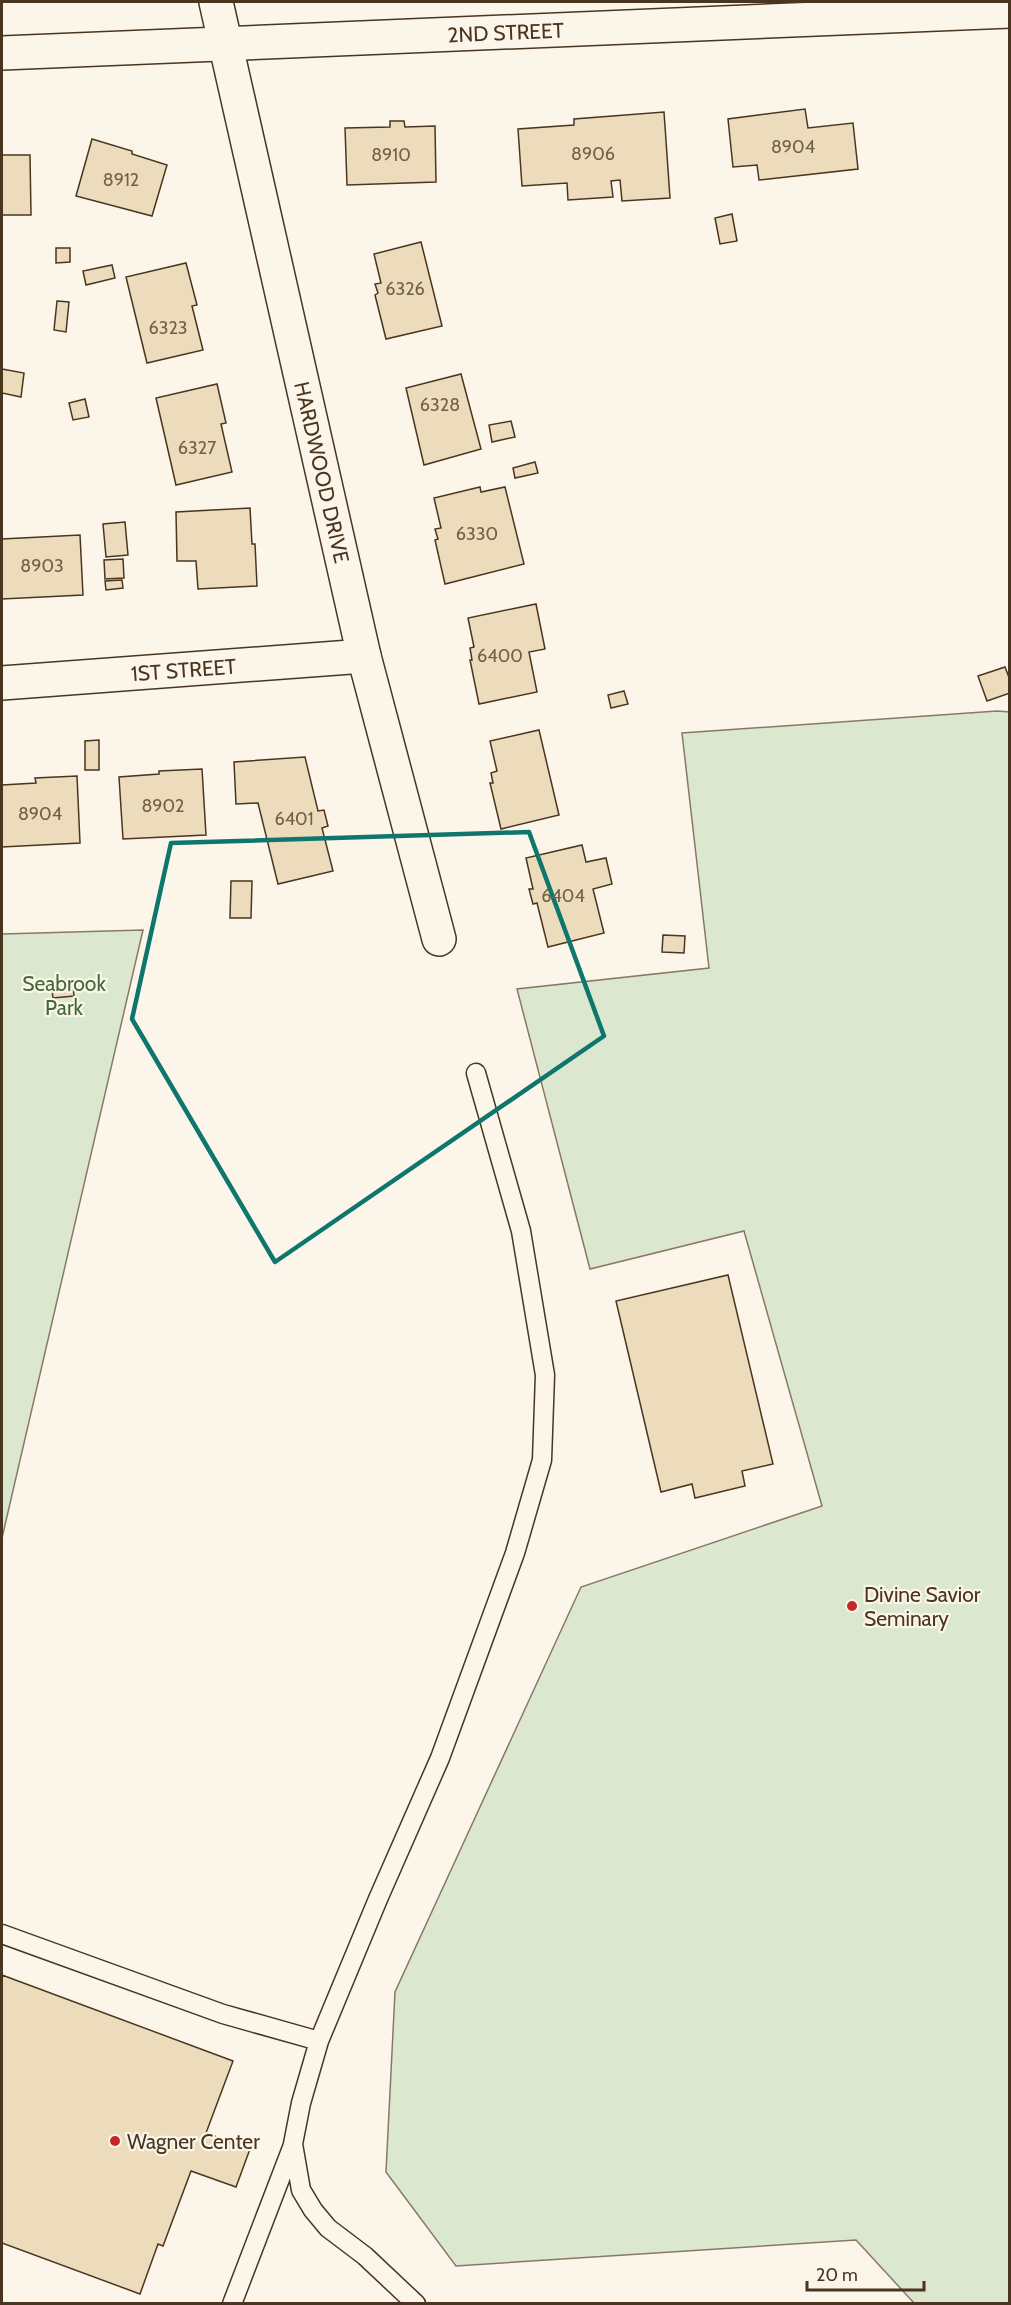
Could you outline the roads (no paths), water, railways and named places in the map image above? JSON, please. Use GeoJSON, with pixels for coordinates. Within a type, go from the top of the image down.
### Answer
{"type":"FeatureCollection","features":[{"type":"Feature","properties":{"kind":"street","name":"HARDWOOD DRIVE"},"geometry":{"type":"LineString","coordinates":[[216,2],[364,656],[439,939]]}},
{"type":"Feature","properties":{"kind":"street","name":"2ND STREET"},"geometry":{"type":"LineString","coordinates":[[2,53],[1010,11]]}},
{"type":"Feature","properties":{"kind":"street","name":"1ST STREET"},"geometry":{"type":"LineString","coordinates":[[2,682],[364,656]]}},
{"type":"Feature","properties":{"kind":"lane"},"geometry":{"type":"LineString","coordinates":[[232,2304],[293,2144],[301,2103],[320,2041],[378,1899],[441,1758],[515,1553],[542,1460],[545,1375],[521,1231],[476,1073]]}},
{"type":"Feature","properties":{"kind":"lane"},"geometry":{"type":"LineString","coordinates":[[2,1935],[223,2014],[320,2041]]}},
{"type":"Feature","properties":{"kind":"lane"},"geometry":{"type":"LineString","coordinates":[[293,2144],[301,2190],[313,2210],[328,2228],[365,2256],[416,2304]]}},
{"type":"Feature","properties":{"kind":"place","name":"Divine Savior Seminary"},"geometry":{"type":"Point","coordinates":[852,1606]}},
{"type":"Feature","properties":{"kind":"place","name":"Wagner Center"},"geometry":{"type":"Point","coordinates":[115,2141]}},
{"type":"Feature","properties":{"kind":"park label","name":"Seabrook Park"},"geometry":{"type":"Point","coordinates":[64,995]}}]}
